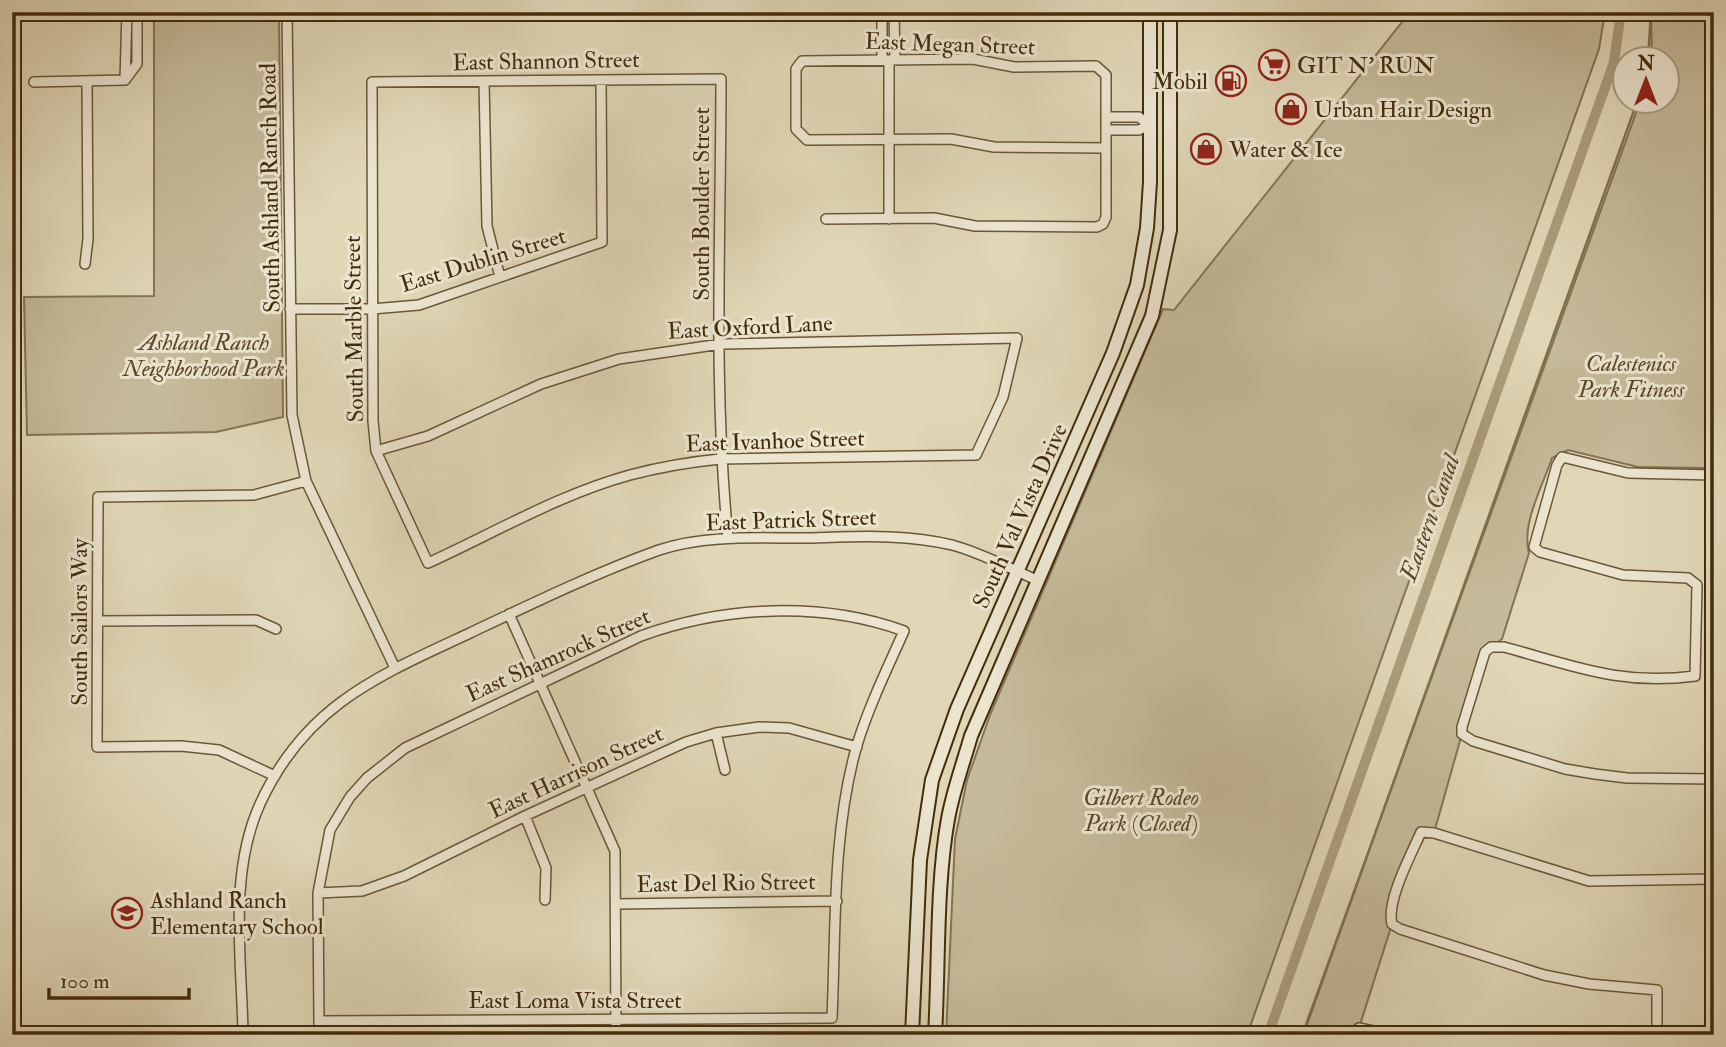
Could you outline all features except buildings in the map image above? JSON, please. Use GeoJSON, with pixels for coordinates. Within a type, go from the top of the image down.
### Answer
{"type":"FeatureCollection","features":[{"type":"Feature","properties":{"kind":"main road","name":"South Val Vista Drive"},"geometry":{"type":"LineString","coordinates":[[912,1035],[920,860],[932,780],[957,709],[1110,360],[1130,308],[1143,257],[1149,205],[1150,12]]}},
{"type":"Feature","properties":{"kind":"main road","name":"South Val Vista Drive"},"geometry":{"type":"LineString","coordinates":[[935,1035],[948,819],[971,736],[1131,368],[1152,316],[1166,260],[1170,230],[1171,12]]}},
{"type":"Feature","properties":{"kind":"main road"},"geometry":{"type":"LineString","coordinates":[[1149,125],[1171,125]]}},
{"type":"Feature","properties":{"kind":"main road"},"geometry":{"type":"LineString","coordinates":[[1110,360],[1131,368]]}},
{"type":"Feature","properties":{"kind":"street"},"geometry":{"type":"LineString","coordinates":[[127,12],[132,37]]}},
{"type":"Feature","properties":{"kind":"street"},"geometry":{"type":"LineString","coordinates":[[34,82],[125,80],[137,12]]}},
{"type":"Feature","properties":{"kind":"street","name":"South Ashland Ranch Road"},"geometry":{"type":"LineString","coordinates":[[287,12],[292,415],[306,481],[395,668]]}},
{"type":"Feature","properties":{"kind":"street"},"geometry":{"type":"LineString","coordinates":[[882,12],[889,60]]}},
{"type":"Feature","properties":{"kind":"street"},"geometry":{"type":"LineString","coordinates":[[889,219],[889,60],[894,12]]}},
{"type":"Feature","properties":{"kind":"street","name":"East Megan Street"},"geometry":{"type":"LineString","coordinates":[[889,139],[802,138],[796,129],[796,69],[799,64],[807,60],[973,59],[1014,67],[1101,68],[1106,75],[1106,117]]}},
{"type":"Feature","properties":{"kind":"street","name":"East Shannon Street"},"geometry":{"type":"LineString","coordinates":[[372,82],[721,79]]}},
{"type":"Feature","properties":{"kind":"street","name":"South Boulder Street"},"geometry":{"type":"LineString","coordinates":[[721,79],[720,459],[728,538]]}},
{"type":"Feature","properties":{"kind":"street","name":"East Dublin Street"},"geometry":{"type":"LineString","coordinates":[[290,309],[372,309],[419,305],[601,242],[601,80]]}},
{"type":"Feature","properties":{"kind":"street"},"geometry":{"type":"LineString","coordinates":[[484,81],[487,226],[500,277]]}},
{"type":"Feature","properties":{"kind":"street"},"geometry":{"type":"LineString","coordinates":[[85,264],[88,239],[88,82]]}},
{"type":"Feature","properties":{"kind":"street","name":"South Marble Street"},"geometry":{"type":"LineString","coordinates":[[372,82],[373,421],[376,451],[428,563]]}},
{"type":"Feature","properties":{"kind":"street"},"geometry":{"type":"LineString","coordinates":[[826,219],[934,218],[975,226],[1097,227],[1103,224],[1106,117],[1139,117],[1149,125],[1139,130],[1106,130]]}},
{"type":"Feature","properties":{"kind":"street"},"geometry":{"type":"LineString","coordinates":[[889,139],[951,139],[994,147],[1106,148]]}},
{"type":"Feature","properties":{"kind":"street","name":"East Oxford Lane"},"geometry":{"type":"LineString","coordinates":[[376,451],[428,436],[541,384],[619,359],[721,344],[1017,338],[1003,397],[976,455]]}},
{"type":"Feature","properties":{"kind":"street","name":"East Ivanhoe Street"},"geometry":{"type":"LineString","coordinates":[[428,563],[576,494],[629,475],[720,459],[976,455]]}},
{"type":"Feature","properties":{"kind":"street"},"geometry":{"type":"LineString","coordinates":[[1714,475],[1628,473],[1562,457],[1557,465],[1534,547],[1540,552],[1623,575],[1688,578],[1697,585],[1695,676],[1661,680],[1616,678],[1504,647],[1491,647],[1485,652],[1462,734],[1473,741],[1585,772],[1628,778],[1714,779]]}},
{"type":"Feature","properties":{"kind":"street","name":"South Sailors Way"},"geometry":{"type":"LineString","coordinates":[[275,776],[219,750],[181,746],[97,747],[98,498],[254,495],[306,481]]}},
{"type":"Feature","properties":{"kind":"street","name":"East Patrick Street"},"geometry":{"type":"LineString","coordinates":[[395,668],[509,614],[660,550],[728,538],[896,536],[952,545],[1039,581]]}},
{"type":"Feature","properties":{"kind":"street","name":"East Shamrock Street"},"geometry":{"type":"LineString","coordinates":[[318,893],[330,831],[350,797],[367,778],[405,748],[539,682],[641,636],[716,617],[748,612],[833,612],[867,618],[904,631],[876,692],[857,747]]}},
{"type":"Feature","properties":{"kind":"street"},"geometry":{"type":"LineString","coordinates":[[509,614],[615,850],[616,1035]]}},
{"type":"Feature","properties":{"kind":"street"},"geometry":{"type":"LineString","coordinates":[[98,621],[256,620],[276,629]]}},
{"type":"Feature","properties":{"kind":"street"},"geometry":{"type":"LineString","coordinates":[[243,1035],[240,878],[260,805],[294,746],[321,717],[353,690],[395,668]]}},
{"type":"Feature","properties":{"kind":"street","name":"East Harrison Street"},"geometry":{"type":"LineString","coordinates":[[318,893],[362,891],[404,876],[525,816],[686,742],[716,733],[759,727],[789,728],[857,747]]}},
{"type":"Feature","properties":{"kind":"street"},"geometry":{"type":"LineString","coordinates":[[716,733],[725,770]]}},
{"type":"Feature","properties":{"kind":"street"},"geometry":{"type":"LineString","coordinates":[[837,901],[844,820],[857,747]]}},
{"type":"Feature","properties":{"kind":"street"},"geometry":{"type":"LineString","coordinates":[[525,816],[546,868],[545,900]]}},
{"type":"Feature","properties":{"kind":"street"},"geometry":{"type":"LineString","coordinates":[[1657,1035],[1657,990],[1590,984],[1544,975],[1400,929],[1392,925],[1389,915],[1421,832],[1590,881],[1714,879]]}},
{"type":"Feature","properties":{"kind":"street"},"geometry":{"type":"LineString","coordinates":[[318,893],[319,1035]]}},
{"type":"Feature","properties":{"kind":"street","name":"East Del Rio Street"},"geometry":{"type":"LineString","coordinates":[[616,904],[837,901]]}},
{"type":"Feature","properties":{"kind":"street","name":"East Loma Vista Street"},"geometry":{"type":"LineString","coordinates":[[319,1021],[832,1018],[837,901]]}},
{"type":"Feature","properties":{"kind":"street"},"geometry":{"type":"LineString","coordinates":[[1355,1032],[1393,1035]]}},
{"type":"Feature","properties":{"kind":"green space","name":"Ashland Ranch Neighborhood Park"},"geometry":{"type":"Polygon","coordinates":[[[154,12],[279,12],[283,417],[216,432],[27,435],[24,297],[154,296],[154,12]]]}},
{"type":"Feature","properties":{"kind":"green space","name":"Gilbert Rodeo Park (Closed)"},"geometry":{"type":"Polygon","coordinates":[[[1410,12],[1605,12],[1599,49],[1247,1035],[946,1035],[955,839],[967,780],[990,715],[1163,309],[1174,310],[1410,12]]]}},
{"type":"Feature","properties":{"kind":"green space","name":"Calestenics Park Fitness"},"geometry":{"type":"Polygon","coordinates":[[[1651,12],[1714,12],[1713,462],[1704,468],[1638,467],[1568,450],[1552,458],[1530,517],[1527,542],[1529,553],[1502,639],[1485,652],[1434,833],[1420,832],[1395,895],[1392,924],[1359,1028],[1350,1035],[1302,1035],[1635,116],[1680,116],[1680,46],[1652,46],[1651,12]]]}},
{"type":"Feature","properties":{"kind":"waterway","name":"Eastern Canal"},"geometry":{"type":"LineString","coordinates":[[1268,1035],[1614,62],[1621,12]]}},
{"type":"Feature","properties":{"kind":"waterway"},"geometry":{"type":"LineString","coordinates":[[1649,46],[1651,12]]}},
{"type":"Feature","properties":{"kind":"waterway"},"geometry":{"type":"LineString","coordinates":[[1303,1035],[1632,116]]}},
{"type":"Feature","properties":{"kind":"place","name":"GIT N' RUN"},"geometry":{"type":"Point","coordinates":[1274,65]}},
{"type":"Feature","properties":{"kind":"place","name":"Mobil"},"geometry":{"type":"Point","coordinates":[1231,81]}},
{"type":"Feature","properties":{"kind":"place","name":"Urban Hair Design"},"geometry":{"type":"Point","coordinates":[1291,109]}},
{"type":"Feature","properties":{"kind":"place","name":"Water & Ice"},"geometry":{"type":"Point","coordinates":[1206,149]}},
{"type":"Feature","properties":{"kind":"place","name":"Ashland Ranch Elementary School"},"geometry":{"type":"Point","coordinates":[127,913]}}]}
